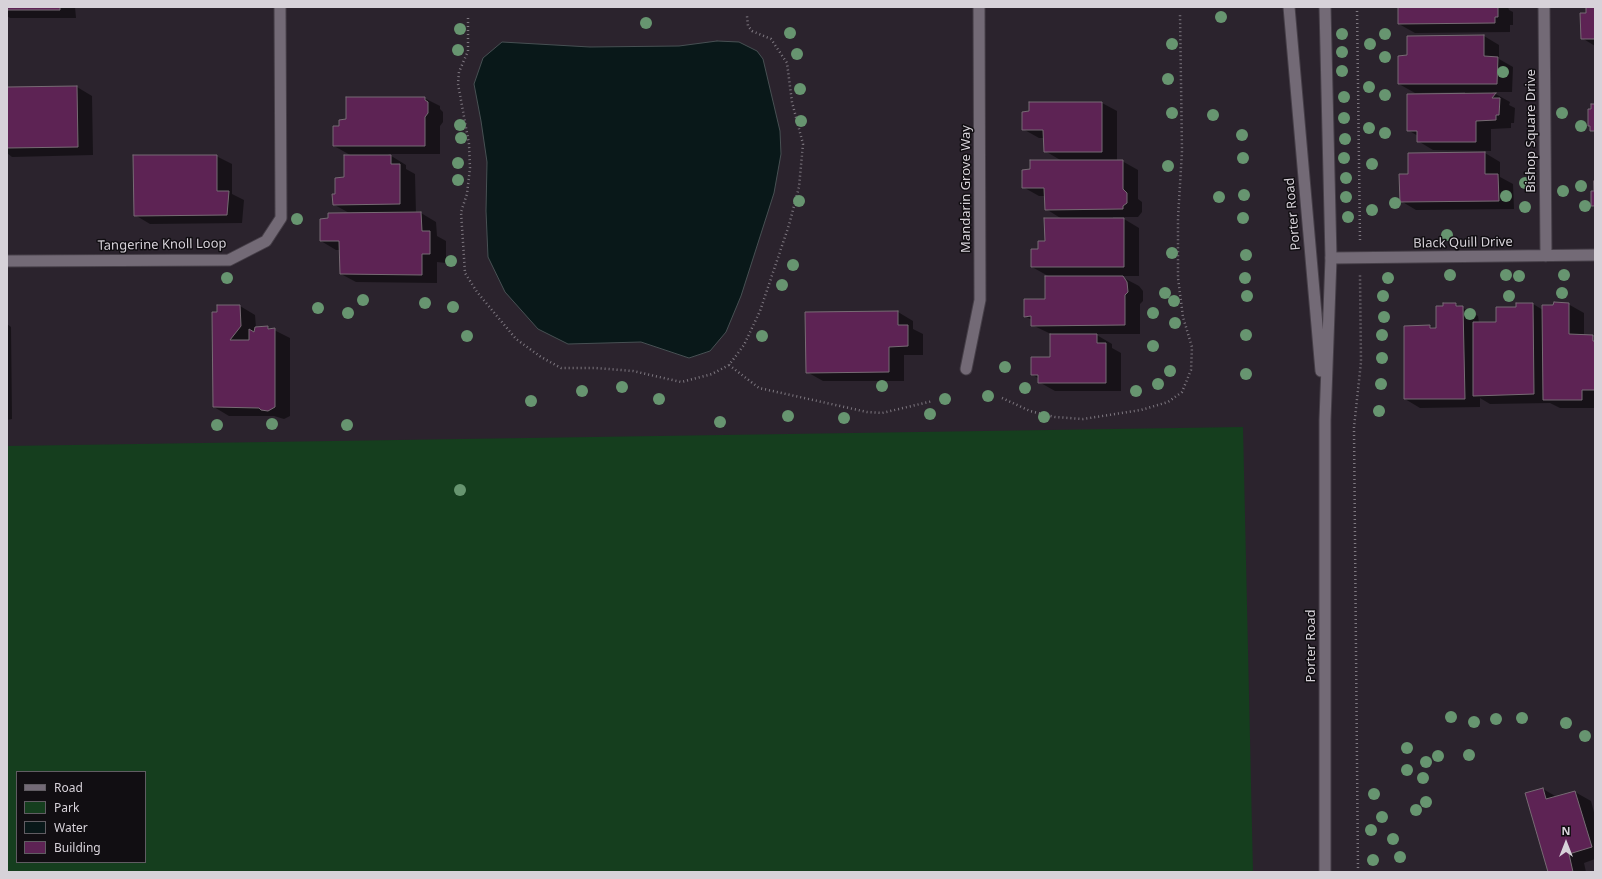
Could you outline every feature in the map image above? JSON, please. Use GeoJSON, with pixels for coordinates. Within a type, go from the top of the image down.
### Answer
{"type":"FeatureCollection","features":[{"type":"Feature","properties":{"kind":"street","name":"Tangerine Knoll Loop"},"geometry":{"type":"LineString","coordinates":[[7,261],[229,260],[266,241],[281,218],[280,7]]}},
{"type":"Feature","properties":{"kind":"street","name":"Mandarin Grove Way"},"geometry":{"type":"LineString","coordinates":[[966,369],[980,300],[979,7]]}},
{"type":"Feature","properties":{"kind":"street","name":"Porter Road"},"geometry":{"type":"LineString","coordinates":[[1290,7],[1325,420]]}},
{"type":"Feature","properties":{"kind":"street","name":"Porter Road"},"geometry":{"type":"LineString","coordinates":[[1325,7],[1331,258],[1325,420],[1325,872]]}},
{"type":"Feature","properties":{"kind":"street","name":"Bishop Square Drive"},"geometry":{"type":"LineString","coordinates":[[1544,7],[1546,256]]}},
{"type":"Feature","properties":{"kind":"street","name":"Black Quill Drive"},"geometry":{"type":"LineString","coordinates":[[1331,258],[1595,255]]}},
{"type":"Feature","properties":{"kind":"path"},"geometry":{"type":"LineString","coordinates":[[1357,7],[1361,362],[1354,428],[1358,872]]}},
{"type":"Feature","properties":{"kind":"path"},"geometry":{"type":"LineString","coordinates":[[1002,398],[1030,411],[1056,417],[1083,419],[1141,410],[1168,402],[1182,392],[1191,370],[1192,347],[1183,317],[1178,278],[1178,218],[1182,151],[1180,13]]}},
{"type":"Feature","properties":{"kind":"path"},"geometry":{"type":"LineString","coordinates":[[468,18],[468,51],[459,72],[458,84],[469,144],[470,168],[467,194],[461,212],[465,272],[477,292],[516,339],[562,368],[596,368],[634,371],[681,382],[712,374],[728,365],[744,345],[760,311],[789,225],[799,187],[803,144],[792,102],[787,63],[771,39],[752,32],[748,26],[747,16]]}},
{"type":"Feature","properties":{"kind":"path"},"geometry":{"type":"LineString","coordinates":[[728,365],[759,388],[867,412],[882,413],[933,401]]}},
{"type":"Feature","properties":{"kind":"green space"},"geometry":{"type":"Polygon","coordinates":[[[1243,427],[1253,872],[7,872],[7,446],[1243,427]]]}},
{"type":"Feature","properties":{"kind":"water"},"geometry":{"type":"Polygon","coordinates":[[[717,41],[739,42],[757,51],[763,59],[780,131],[781,154],[774,193],[741,296],[726,332],[710,351],[689,358],[641,342],[568,344],[538,329],[505,292],[488,257],[486,211],[487,162],[474,84],[483,58],[502,42],[590,47],[679,46],[717,41]]]}},
{"type":"Feature","properties":{"kind":"building"},"geometry":{"type":"Polygon","coordinates":[[[7,7],[60,7],[60,10],[7,10],[7,7]]]}},
{"type":"Feature","properties":{"kind":"building"},"geometry":{"type":"Polygon","coordinates":[[[1398,7],[1498,7],[1498,17],[1495,17],[1495,23],[1398,24],[1398,7]]]}},
{"type":"Feature","properties":{"kind":"building"},"geometry":{"type":"Polygon","coordinates":[[[1586,7],[1595,7],[1595,39],[1581,39],[1580,13],[1586,13],[1586,7]]]}},
{"type":"Feature","properties":{"kind":"building"},"geometry":{"type":"Polygon","coordinates":[[[1484,35],[1484,56],[1498,57],[1497,84],[1398,84],[1398,56],[1407,55],[1407,36],[1484,35]]]}},
{"type":"Feature","properties":{"kind":"building"},"geometry":{"type":"Polygon","coordinates":[[[77,86],[78,147],[7,148],[7,87],[77,86]]]}},
{"type":"Feature","properties":{"kind":"building"},"geometry":{"type":"Polygon","coordinates":[[[1496,93],[1492,98],[1500,98],[1499,115],[1496,115],[1496,120],[1476,121],[1476,142],[1417,142],[1417,131],[1407,131],[1407,94],[1496,93]]]}},
{"type":"Feature","properties":{"kind":"building"},"geometry":{"type":"Polygon","coordinates":[[[346,97],[425,97],[425,100],[428,102],[428,113],[425,117],[425,146],[333,146],[333,126],[339,126],[339,120],[346,119],[346,97]]]}},
{"type":"Feature","properties":{"kind":"building"},"geometry":{"type":"Polygon","coordinates":[[[1029,102],[1102,102],[1102,152],[1044,152],[1043,130],[1022,130],[1022,112],[1029,111],[1029,102]]]}},
{"type":"Feature","properties":{"kind":"building"},"geometry":{"type":"Polygon","coordinates":[[[1591,104],[1595,104],[1595,131],[1590,131],[1590,126],[1588,126],[1588,109],[1591,109],[1591,104]]]}},
{"type":"Feature","properties":{"kind":"building"},"geometry":{"type":"Polygon","coordinates":[[[1485,152],[1485,174],[1498,174],[1499,201],[1400,202],[1399,174],[1408,174],[1408,153],[1485,152]]]}},
{"type":"Feature","properties":{"kind":"building"},"geometry":{"type":"Polygon","coordinates":[[[133,155],[217,155],[217,191],[229,191],[227,215],[134,216],[133,155]]]}},
{"type":"Feature","properties":{"kind":"building"},"geometry":{"type":"Polygon","coordinates":[[[344,155],[391,155],[391,164],[400,164],[400,204],[333,205],[332,194],[335,194],[335,178],[344,177],[344,155]]]}},
{"type":"Feature","properties":{"kind":"building"},"geometry":{"type":"Polygon","coordinates":[[[1030,160],[1123,160],[1123,189],[1127,193],[1127,203],[1123,206],[1123,209],[1045,210],[1044,188],[1022,188],[1022,170],[1030,169],[1030,160]]]}},
{"type":"Feature","properties":{"kind":"building"},"geometry":{"type":"Polygon","coordinates":[[[1594,181],[1595,206],[1591,206],[1591,191],[1594,191],[1594,181]]]}},
{"type":"Feature","properties":{"kind":"building"},"geometry":{"type":"Polygon","coordinates":[[[421,212],[422,231],[430,231],[430,254],[422,254],[422,275],[340,274],[339,241],[320,241],[320,219],[328,218],[328,213],[421,212]]]}},
{"type":"Feature","properties":{"kind":"building"},"geometry":{"type":"Polygon","coordinates":[[[1044,218],[1124,218],[1124,267],[1031,267],[1031,249],[1038,249],[1038,241],[1045,241],[1044,218]]]}},
{"type":"Feature","properties":{"kind":"building"},"geometry":{"type":"Polygon","coordinates":[[[1045,276],[1123,276],[1127,282],[1128,292],[1125,295],[1125,325],[1031,326],[1031,316],[1024,317],[1024,299],[1045,299],[1045,276]]]}},
{"type":"Feature","properties":{"kind":"building"},"geometry":{"type":"Polygon","coordinates":[[[1554,302],[1569,303],[1569,334],[1593,335],[1593,341],[1595,341],[1595,390],[1582,390],[1582,400],[1543,400],[1542,305],[1553,305],[1554,302]]]}},
{"type":"Feature","properties":{"kind":"building"},"geometry":{"type":"Polygon","coordinates":[[[1443,303],[1456,303],[1456,306],[1463,306],[1465,399],[1404,399],[1404,326],[1430,325],[1430,328],[1436,328],[1436,306],[1443,306],[1443,303]]]}},
{"type":"Feature","properties":{"kind":"building"},"geometry":{"type":"Polygon","coordinates":[[[1516,303],[1533,303],[1534,394],[1473,396],[1473,322],[1496,322],[1496,307],[1516,307],[1516,303]]]}},
{"type":"Feature","properties":{"kind":"building"},"geometry":{"type":"Polygon","coordinates":[[[217,305],[240,305],[241,326],[230,340],[249,340],[249,329],[254,332],[255,327],[268,326],[268,329],[275,328],[275,407],[268,411],[261,410],[259,408],[213,407],[212,312],[217,312],[217,305]]]}},
{"type":"Feature","properties":{"kind":"building"},"geometry":{"type":"Polygon","coordinates":[[[898,311],[898,325],[908,325],[908,346],[889,347],[889,372],[806,373],[805,312],[898,311]]]}},
{"type":"Feature","properties":{"kind":"building"},"geometry":{"type":"Polygon","coordinates":[[[1050,334],[1097,334],[1097,343],[1106,343],[1106,383],[1038,383],[1038,375],[1031,375],[1031,357],[1050,357],[1050,334]]]}},
{"type":"Feature","properties":{"kind":"building"},"geometry":{"type":"Polygon","coordinates":[[[1543,788],[1546,799],[1575,791],[1592,847],[1569,854],[1573,872],[1548,872],[1525,793],[1543,788]]]}}]}
